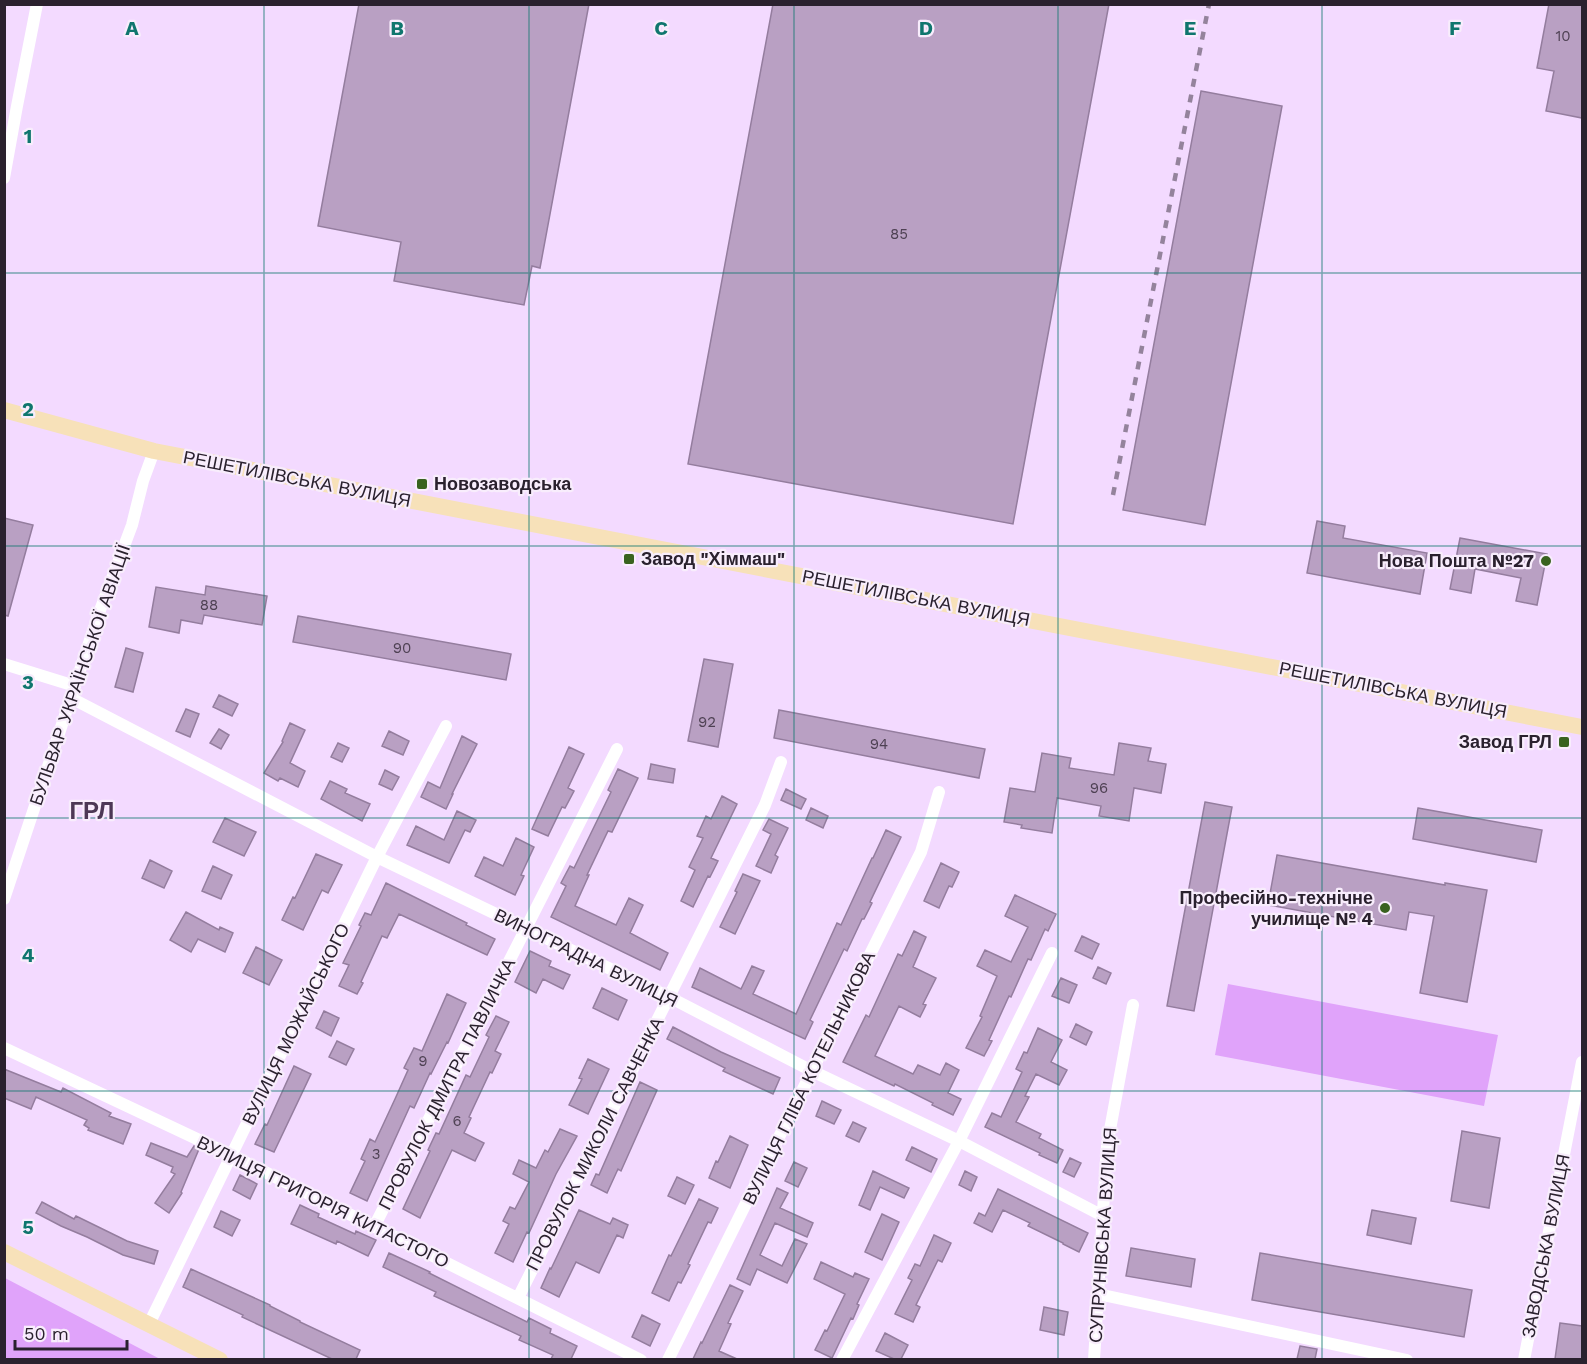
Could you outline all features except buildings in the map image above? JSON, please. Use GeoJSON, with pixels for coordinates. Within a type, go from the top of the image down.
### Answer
{"type":"FeatureCollection","features":[{"type":"Feature","properties":{"kind":"street"},"geometry":{"type":"LineString","coordinates":[[4,178],[38,4]]}},
{"type":"Feature","properties":{"kind":"street","name":"РЕШЕТИЛІВСЬКА ВУЛИЦЯ"},"geometry":{"type":"LineString","coordinates":[[4,410],[154,451],[1582,726]]}},
{"type":"Feature","properties":{"kind":"street","name":"БУЛЬВАР УКРАЇНСЬКОЇ АВІАЦІЇ"},"geometry":{"type":"LineString","coordinates":[[4,899],[7,883],[132,525],[143,480],[154,451]]}},
{"type":"Feature","properties":{"kind":"street","name":"ВИНОГРАДНА ВУЛИЦЯ"},"geometry":{"type":"LineString","coordinates":[[4,664],[73,692],[377,857],[669,997],[812,1071],[959,1141],[1102,1216]]}},
{"type":"Feature","properties":{"kind":"street","name":"ВУЛИЦЯ МОЖАЙСЬКОГО"},"geometry":{"type":"LineString","coordinates":[[149,1324],[377,857],[446,726]]}},
{"type":"Feature","properties":{"kind":"street","name":"ПРОВУЛОК ДМИТРА ПАВЛИЧКА"},"geometry":{"type":"LineString","coordinates":[[374,1227],[617,749]]}},
{"type":"Feature","properties":{"kind":"street","name":"ПРОВУЛОК МИКОЛИ САВЧЕНКА"},"geometry":{"type":"LineString","coordinates":[[518,1298],[765,805],[781,762]]}},
{"type":"Feature","properties":{"kind":"street","name":"ВУЛИЦЯ ГЛІБА КОТЕЛЬНИКОВА"},"geometry":{"type":"LineString","coordinates":[[668,1359],[921,852],[939,792]]}},
{"type":"Feature","properties":{"kind":"street"},"geometry":{"type":"LineString","coordinates":[[842,1359],[959,1141],[1052,953]]}},
{"type":"Feature","properties":{"kind":"street","name":"СУПРУНІВСЬКА ВУЛИЦЯ"},"geometry":{"type":"LineString","coordinates":[[1094,1359],[1107,1146],[1133,1005]]}},
{"type":"Feature","properties":{"kind":"street","name":"ВУЛИЦЯ ГРИГОРІЯ КИТАСТОГО"},"geometry":{"type":"LineString","coordinates":[[4,1048],[231,1155],[641,1359]]}},
{"type":"Feature","properties":{"kind":"street","name":"ЗАВОДСЬКА ВУЛИЦЯ"},"geometry":{"type":"LineString","coordinates":[[1524,1359],[1582,1062]]}},
{"type":"Feature","properties":{"kind":"street"},"geometry":{"type":"LineString","coordinates":[[4,1252],[220,1359]]}},
{"type":"Feature","properties":{"kind":"street"},"geometry":{"type":"LineString","coordinates":[[1098,1294],[1407,1359]]}},
{"type":"Feature","properties":{"kind":"shaded area"},"geometry":{"type":"Polygon","coordinates":[[[1228,984],[1498,1035],[1484,1106],[1215,1055],[1228,984]]]}},
{"type":"Feature","properties":{"kind":"shaded area"},"geometry":{"type":"Polygon","coordinates":[[[5,1278],[160,1359],[5,1359],[5,1278]]]}},
{"type":"Feature","properties":{"kind":"railway"},"geometry":{"type":"LineString","coordinates":[[1113,495],[1209,4]]}},
{"type":"Feature","properties":{"kind":"place","name":"Новозаводська"},"geometry":{"type":"Point","coordinates":[422,484]}},
{"type":"Feature","properties":{"kind":"place","name":"Завод \"Хіммаш\""},"geometry":{"type":"Point","coordinates":[629,559]}},
{"type":"Feature","properties":{"kind":"place","name":"Нова Пошта №27"},"geometry":{"type":"Point","coordinates":[1546,561]}},
{"type":"Feature","properties":{"kind":"place","name":"Завод ГРЛ"},"geometry":{"type":"Point","coordinates":[1564,742]}},
{"type":"Feature","properties":{"kind":"place","name":"Професійно-технічне училище № 4"},"geometry":{"type":"Point","coordinates":[1385,908]}},
{"type":"Feature","properties":{"kind":"district","name":"ГРЛ"},"geometry":{"type":"Point","coordinates":[92,811]}}]}
